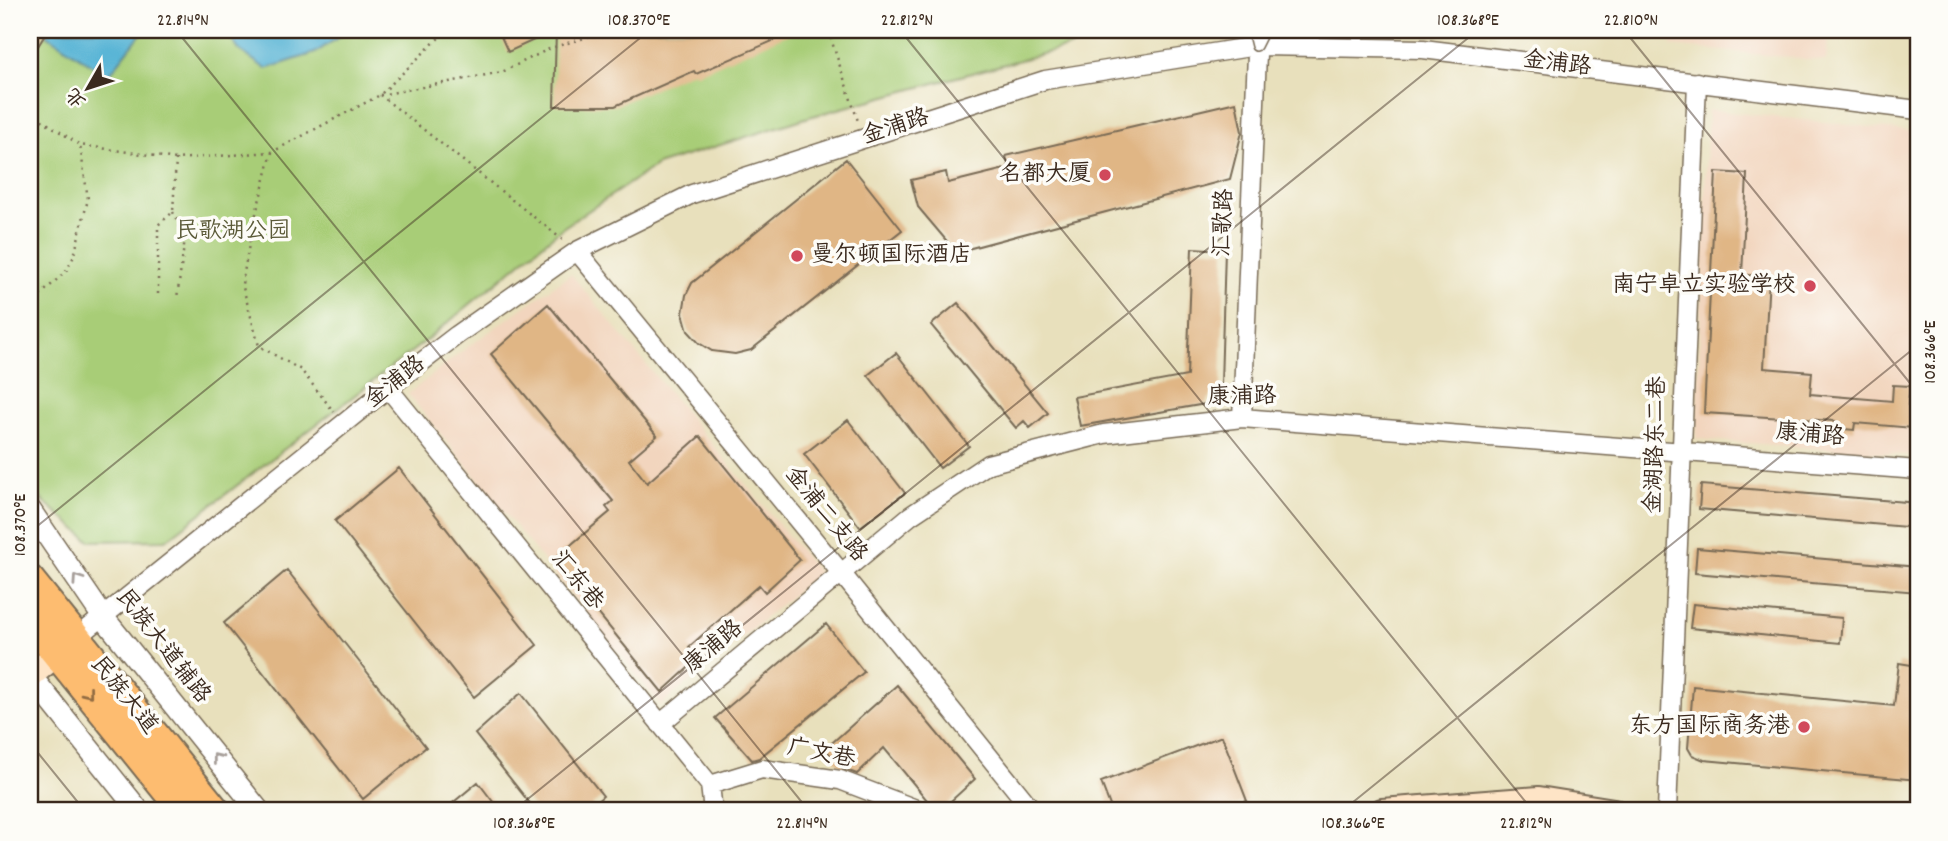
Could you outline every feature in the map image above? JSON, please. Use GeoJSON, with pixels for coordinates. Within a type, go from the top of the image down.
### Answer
{"type":"FeatureCollection","features":[{"type":"Feature","properties":{"kind":"highway","name":"民族大道"},"geometry":{"type":"LineString","coordinates":[[30,580],[67,647],[183,811]]}},
{"type":"Feature","properties":{"kind":"highway","name":"民族大道"},"geometry":{"type":"LineString","coordinates":[[30,621],[67,647],[216,811]]}},
{"type":"Feature","properties":{"kind":"main road","name":"金浦路"},"geometry":{"type":"LineString","coordinates":[[30,676],[67,647]]}},
{"type":"Feature","properties":{"kind":"main road"},"geometry":{"type":"LineString","coordinates":[[1382,811],[1539,799],[1614,811]]}},
{"type":"Feature","properties":{"kind":"street","name":"金浦路"},"geometry":{"type":"LineString","coordinates":[[67,647],[388,388],[457,335],[578,251],[692,194],[1045,80],[1258,34],[1423,49],[1918,110]]}},
{"type":"Feature","properties":{"kind":"street","name":"汇歌路"},"geometry":{"type":"LineString","coordinates":[[1242,418],[1258,34]]}},
{"type":"Feature","properties":{"kind":"street","name":"金湖路东二巷"},"geometry":{"type":"LineString","coordinates":[[1667,811],[1697,82]]}},
{"type":"Feature","properties":{"kind":"street","name":"金浦二支路"},"geometry":{"type":"LineString","coordinates":[[578,251],[1033,811]]}},
{"type":"Feature","properties":{"kind":"street","name":"汇东巷"},"geometry":{"type":"LineString","coordinates":[[388,388],[710,785]]}},
{"type":"Feature","properties":{"kind":"street","name":"康浦路"},"geometry":{"type":"LineString","coordinates":[[660,724],[910,516],[988,464],[1104,434],[1242,418],[1918,470]]}},
{"type":"Feature","properties":{"kind":"street","name":"民族大道辅路"},"geometry":{"type":"LineString","coordinates":[[30,510],[103,617],[259,811]]}},
{"type":"Feature","properties":{"kind":"street"},"geometry":{"type":"LineString","coordinates":[[30,676],[139,811]]}},
{"type":"Feature","properties":{"kind":"street","name":"广文巷"},"geometry":{"type":"LineString","coordinates":[[710,785],[762,769],[841,780],[921,811]]}},
{"type":"Feature","properties":{"kind":"street"},"geometry":{"type":"LineString","coordinates":[[710,785],[713,811]]}},
{"type":"Feature","properties":{"kind":"path"},"geometry":{"type":"LineString","coordinates":[[30,112],[80,145],[176,159],[272,152],[380,95],[447,30]]}},
{"type":"Feature","properties":{"kind":"path"},"geometry":{"type":"LineString","coordinates":[[380,95],[502,72],[551,48],[611,30]]}},
{"type":"Feature","properties":{"kind":"path"},"geometry":{"type":"LineString","coordinates":[[819,30],[831,39],[863,139]]}},
{"type":"Feature","properties":{"kind":"path"},"geometry":{"type":"LineString","coordinates":[[380,95],[578,251]]}},
{"type":"Feature","properties":{"kind":"path"},"geometry":{"type":"LineString","coordinates":[[30,305],[67,270],[75,256],[88,199],[80,145]]}},
{"type":"Feature","properties":{"kind":"path"},"geometry":{"type":"LineString","coordinates":[[272,152],[251,233],[242,284],[259,346],[300,370],[343,424]]}},
{"type":"Feature","properties":{"kind":"path"},"geometry":{"type":"LineString","coordinates":[[176,159],[173,212],[185,238],[177,298]]}},
{"type":"Feature","properties":{"kind":"path"},"geometry":{"type":"LineString","coordinates":[[158,294],[158,225],[173,212]]}},
{"type":"Feature","properties":{"kind":"shaded area"},"geometry":{"type":"Polygon","coordinates":[[[1672,30],[1829,30],[1826,61],[1671,46],[1672,30]]]}},
{"type":"Feature","properties":{"kind":"shaded area","name":"南宁卓立实验学校"},"geometry":{"type":"Polygon","coordinates":[[[1708,110],[1918,132],[1918,456],[1696,439],[1708,110]]]}},
{"type":"Feature","properties":{"kind":"shaded area"},"geometry":{"type":"Polygon","coordinates":[[[571,274],[819,573],[661,705],[408,394],[465,349],[571,274]]]}},
{"type":"Feature","properties":{"kind":"green space","name":"民歌湖公园"},"geometry":{"type":"Polygon","coordinates":[[[30,30],[1131,30],[809,117],[657,165],[561,229],[428,339],[166,540],[90,541],[42,500],[30,484],[30,30]]]}},
{"type":"Feature","properties":{"kind":"water"},"geometry":{"type":"Polygon","coordinates":[[[39,30],[144,30],[108,76],[39,30]]]}},
{"type":"Feature","properties":{"kind":"water"},"geometry":{"type":"Polygon","coordinates":[[[225,30],[349,30],[315,53],[266,69],[239,50],[225,30]]]}},
{"type":"Feature","properties":{"kind":"building"},"geometry":{"type":"Polygon","coordinates":[[[30,30],[48,30],[30,59],[30,30]]]}},
{"type":"Feature","properties":{"kind":"building"},"geometry":{"type":"Polygon","coordinates":[[[498,30],[556,30],[508,52],[498,30]]]}},
{"type":"Feature","properties":{"kind":"building"},"geometry":{"type":"Polygon","coordinates":[[[556,30],[798,30],[615,106],[554,106],[556,30]]]}},
{"type":"Feature","properties":{"kind":"building","name":"名都大厦"},"geometry":{"type":"Polygon","coordinates":[[[1236,102],[1242,132],[1230,179],[956,252],[918,207],[911,180],[946,172],[948,183],[1009,168],[1006,156],[1236,102]]]}},
{"type":"Feature","properties":{"kind":"building","name":"曼尔顿国际酒店"},"geometry":{"type":"Polygon","coordinates":[[[846,159],[902,230],[751,350],[735,354],[712,351],[699,343],[688,331],[683,313],[686,295],[692,283],[846,159]]]}},
{"type":"Feature","properties":{"kind":"building"},"geometry":{"type":"Polygon","coordinates":[[[1716,172],[1747,174],[1742,275],[1769,276],[1764,368],[1812,372],[1810,394],[1892,401],[1893,385],[1910,386],[1908,405],[1915,406],[1913,428],[1855,423],[1854,430],[1834,428],[1835,421],[1704,413],[1716,172]]]}},
{"type":"Feature","properties":{"kind":"building"},"geometry":{"type":"Polygon","coordinates":[[[1192,248],[1225,250],[1221,384],[1205,404],[1080,426],[1074,397],[1187,376],[1192,248]]]}},
{"type":"Feature","properties":{"kind":"building"},"geometry":{"type":"Polygon","coordinates":[[[958,303],[1048,413],[1030,428],[1024,421],[1016,428],[931,325],[958,303]]]}},
{"type":"Feature","properties":{"kind":"building"},"geometry":{"type":"Polygon","coordinates":[[[548,304],[657,436],[629,460],[647,483],[700,436],[800,560],[765,592],[759,585],[689,647],[698,659],[662,692],[554,559],[610,512],[606,507],[613,501],[491,354],[548,304]]]}},
{"type":"Feature","properties":{"kind":"building"},"geometry":{"type":"Polygon","coordinates":[[[896,353],[969,446],[940,468],[868,375],[896,353]]]}},
{"type":"Feature","properties":{"kind":"building"},"geometry":{"type":"Polygon","coordinates":[[[848,420],[905,493],[860,527],[804,454],[848,420]]]}},
{"type":"Feature","properties":{"kind":"building"},"geometry":{"type":"Polygon","coordinates":[[[399,468],[537,645],[474,697],[335,521],[399,468]]]}},
{"type":"Feature","properties":{"kind":"building"},"geometry":{"type":"Polygon","coordinates":[[[1701,485],[1918,503],[1918,528],[1699,509],[1701,485]]]}},
{"type":"Feature","properties":{"kind":"building"},"geometry":{"type":"Polygon","coordinates":[[[1697,548],[1918,567],[1918,592],[1695,573],[1697,548]]]}},
{"type":"Feature","properties":{"kind":"building"},"geometry":{"type":"Polygon","coordinates":[[[287,570],[426,747],[363,799],[224,623],[287,570]]]}},
{"type":"Feature","properties":{"kind":"building"},"geometry":{"type":"Polygon","coordinates":[[[1693,604],[1842,618],[1840,643],[1690,628],[1693,604]]]}},
{"type":"Feature","properties":{"kind":"building"},"geometry":{"type":"Polygon","coordinates":[[[826,624],[864,672],[759,758],[752,760],[715,718],[826,624]]]}},
{"type":"Feature","properties":{"kind":"building","name":"东方国际商务港"},"geometry":{"type":"Polygon","coordinates":[[[1899,663],[1918,666],[1918,780],[1704,760],[1692,755],[1688,748],[1693,686],[1894,706],[1899,663]]]}},
{"type":"Feature","properties":{"kind":"building"},"geometry":{"type":"Polygon","coordinates":[[[897,685],[975,779],[940,811],[936,811],[884,748],[857,774],[843,769],[825,749],[897,685]]]}},
{"type":"Feature","properties":{"kind":"building"},"geometry":{"type":"Polygon","coordinates":[[[521,693],[603,796],[586,811],[536,811],[475,734],[521,693]]]}},
{"type":"Feature","properties":{"kind":"building"},"geometry":{"type":"Polygon","coordinates":[[[1222,736],[1247,801],[1218,811],[1112,811],[1101,782],[1222,736]]]}},
{"type":"Feature","properties":{"kind":"building"},"geometry":{"type":"Polygon","coordinates":[[[478,782],[500,811],[443,811],[478,782]]]}},
{"type":"Feature","properties":{"kind":"place","name":"名都大厦"},"geometry":{"type":"Point","coordinates":[1105,175]}},
{"type":"Feature","properties":{"kind":"place","name":"曼尔顿国际酒店"},"geometry":{"type":"Point","coordinates":[797,256]}},
{"type":"Feature","properties":{"kind":"place","name":"南宁卓立实验学校"},"geometry":{"type":"Point","coordinates":[1810,286]}},
{"type":"Feature","properties":{"kind":"place","name":"东方国际商务港"},"geometry":{"type":"Point","coordinates":[1804,727]}}]}
